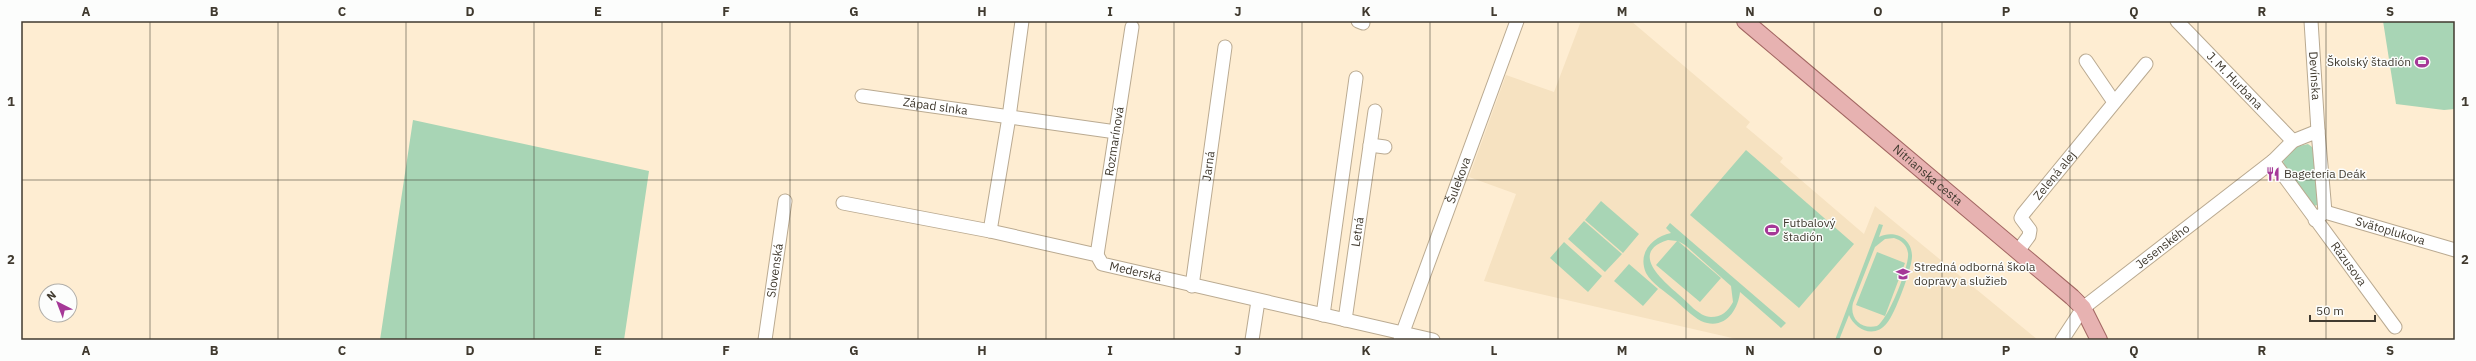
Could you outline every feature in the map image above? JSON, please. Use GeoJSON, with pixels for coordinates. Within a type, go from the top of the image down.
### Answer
{"type":"FeatureCollection","features":[{"type":"Feature","properties":{"kind":"main road","name":"Nitrianska cesta"},"geometry":{"type":"LineString","coordinates":[[1745,21],[2018,251],[2083,308],[2099,340]]}},
{"type":"Feature","properties":{"kind":"street"},"geometry":{"type":"LineString","coordinates":[[990,232],[1009,117],[1022,21]]}},
{"type":"Feature","properties":{"kind":"street","name":"Šulekova"},"geometry":{"type":"LineString","coordinates":[[1401,337],[1517,21]]}},
{"type":"Feature","properties":{"kind":"street","name":"J. M. Hurbana"},"geometry":{"type":"LineString","coordinates":[[2177,21],[2293,141]]}},
{"type":"Feature","properties":{"kind":"street","name":"Devínska"},"geometry":{"type":"LineString","coordinates":[[2311,21],[2318,131],[2320,216]]}},
{"type":"Feature","properties":{"kind":"street","name":"Rozmarínová"},"geometry":{"type":"LineString","coordinates":[[1097,255],[1132,27]]}},
{"type":"Feature","properties":{"kind":"street","name":"Jarná"},"geometry":{"type":"LineString","coordinates":[[1192,286],[1225,47]]}},
{"type":"Feature","properties":{"kind":"street"},"geometry":{"type":"LineString","coordinates":[[2086,61],[2114,102]]}},
{"type":"Feature","properties":{"kind":"street","name":"Zelená alej"},"geometry":{"type":"LineString","coordinates":[[2018,251],[2029,236],[2030,230],[2021,218],[2023,214],[2146,64]]}},
{"type":"Feature","properties":{"kind":"street"},"geometry":{"type":"LineString","coordinates":[[1323,315],[1356,78]]}},
{"type":"Feature","properties":{"kind":"street","name":"Západ slnka"},"geometry":{"type":"LineString","coordinates":[[862,96],[1116,132]]}},
{"type":"Feature","properties":{"kind":"street","name":"Letná"},"geometry":{"type":"LineString","coordinates":[[1345,320],[1375,111]]}},
{"type":"Feature","properties":{"kind":"street"},"geometry":{"type":"LineString","coordinates":[[2293,141],[2318,131]]}},
{"type":"Feature","properties":{"kind":"street","name":"Jesenského"},"geometry":{"type":"LineString","coordinates":[[2062,340],[2083,308],[2272,161],[2293,141]]}},
{"type":"Feature","properties":{"kind":"street"},"geometry":{"type":"LineString","coordinates":[[1370,145],[1386,147]]}},
{"type":"Feature","properties":{"kind":"street","name":"Rázusova"},"geometry":{"type":"LineString","coordinates":[[2272,161],[2320,216],[2395,327]]}},
{"type":"Feature","properties":{"kind":"street","name":"Slovenská"},"geometry":{"type":"LineString","coordinates":[[765,340],[785,201]]}},
{"type":"Feature","properties":{"kind":"street","name":"Mederská"},"geometry":{"type":"LineString","coordinates":[[842,203],[1097,255],[1102,264],[1192,286],[1345,320],[1401,337],[1432,340]]}},
{"type":"Feature","properties":{"kind":"street","name":"Svätoplukova"},"geometry":{"type":"LineString","coordinates":[[2320,216],[2455,250]]}},
{"type":"Feature","properties":{"kind":"street"},"geometry":{"type":"LineString","coordinates":[[1252,340],[1258,301]]}},
{"type":"Feature","properties":{"kind":"shaded area"},"geometry":{"type":"Polygon","coordinates":[[[1581,21],[1631,21],[1750,122],[1746,127],[1783,158],[1780,162],[1864,234],[1875,206],[2038,340],[1741,340],[1484,281],[1516,194],[1469,177],[1506,75],[1554,92],[1581,21]]]}},
{"type":"Feature","properties":{"kind":"green space","name":"Školský štadión"},"geometry":{"type":"Polygon","coordinates":[[[2383,21],[2455,21],[2455,109],[2444,110],[2396,104],[2383,21]]]}},
{"type":"Feature","properties":{"kind":"green space"},"geometry":{"type":"Polygon","coordinates":[[[413,120],[649,171],[624,340],[380,340],[413,120]]]}},
{"type":"Feature","properties":{"kind":"green space"},"geometry":{"type":"Polygon","coordinates":[[[2308,144],[2316,150],[2321,204],[2314,206],[2284,169],[2283,159],[2295,147],[2308,144]]]}},
{"type":"Feature","properties":{"kind":"green space","name":"Futbalový štadión"},"geometry":{"type":"Polygon","coordinates":[[[1746,150],[1854,244],[1799,308],[1690,215],[1746,150]]]}},
{"type":"Feature","properties":{"kind":"green space"},"geometry":{"type":"Polygon","coordinates":[[[1601,201],[1639,234],[1623,253],[1585,220],[1601,201]]]}},
{"type":"Feature","properties":{"kind":"green space"},"geometry":{"type":"Polygon","coordinates":[[[1584,221],[1622,254],[1605,272],[1568,239],[1584,221]]]}},
{"type":"Feature","properties":{"kind":"green space"},"geometry":{"type":"Polygon","coordinates":[[[1670,223],[1786,323],[1781,328],[1740,292],[1739,299],[1733,312],[1723,321],[1709,323],[1701,321],[1691,314],[1659,288],[1646,273],[1644,265],[1645,252],[1648,247],[1658,238],[1671,233],[1666,228],[1670,223]],[[1668,240],[1657,245],[1651,252],[1650,259],[1652,266],[1664,281],[1698,312],[1711,317],[1721,315],[1727,311],[1733,302],[1731,286],[1685,245],[1678,241],[1721,278],[1700,302],[1656,265],[1677,241],[1668,240]]]}},
{"type":"Feature","properties":{"kind":"green space"},"geometry":{"type":"Polygon","coordinates":[[[1879,224],[1883,225],[1879,237],[1890,234],[1895,235],[1905,240],[1911,249],[1912,261],[1899,300],[1887,323],[1882,328],[1877,331],[1866,331],[1856,325],[1849,315],[1839,340],[1835,340],[1879,224]],[[1885,239],[1875,247],[1852,309],[1855,318],[1862,325],[1871,327],[1877,326],[1882,322],[1902,280],[1906,269],[1908,253],[1905,245],[1897,239],[1885,239]]]}},
{"type":"Feature","properties":{"kind":"green space"},"geometry":{"type":"Polygon","coordinates":[[[1564,242],[1602,276],[1588,292],[1550,258],[1564,242]]]}},
{"type":"Feature","properties":{"kind":"green space"},"geometry":{"type":"Polygon","coordinates":[[[1877,252],[1905,263],[1885,316],[1856,305],[1877,252]]]}},
{"type":"Feature","properties":{"kind":"green space"},"geometry":{"type":"Polygon","coordinates":[[[1629,264],[1658,289],[1643,306],[1614,281],[1629,264]]]}},
{"type":"Feature","properties":{"kind":"place","name":"Školský štadión"},"geometry":{"type":"Point","coordinates":[2422,62]}},
{"type":"Feature","properties":{"kind":"place","name":"Bageteria Deák"},"geometry":{"type":"Point","coordinates":[2273,174]}},
{"type":"Feature","properties":{"kind":"place","name":"Futbalový štadión"},"geometry":{"type":"Point","coordinates":[1772,230]}},
{"type":"Feature","properties":{"kind":"place","name":"Stredná odborná škola dopravy a služieb"},"geometry":{"type":"Point","coordinates":[1903,274]}}]}
